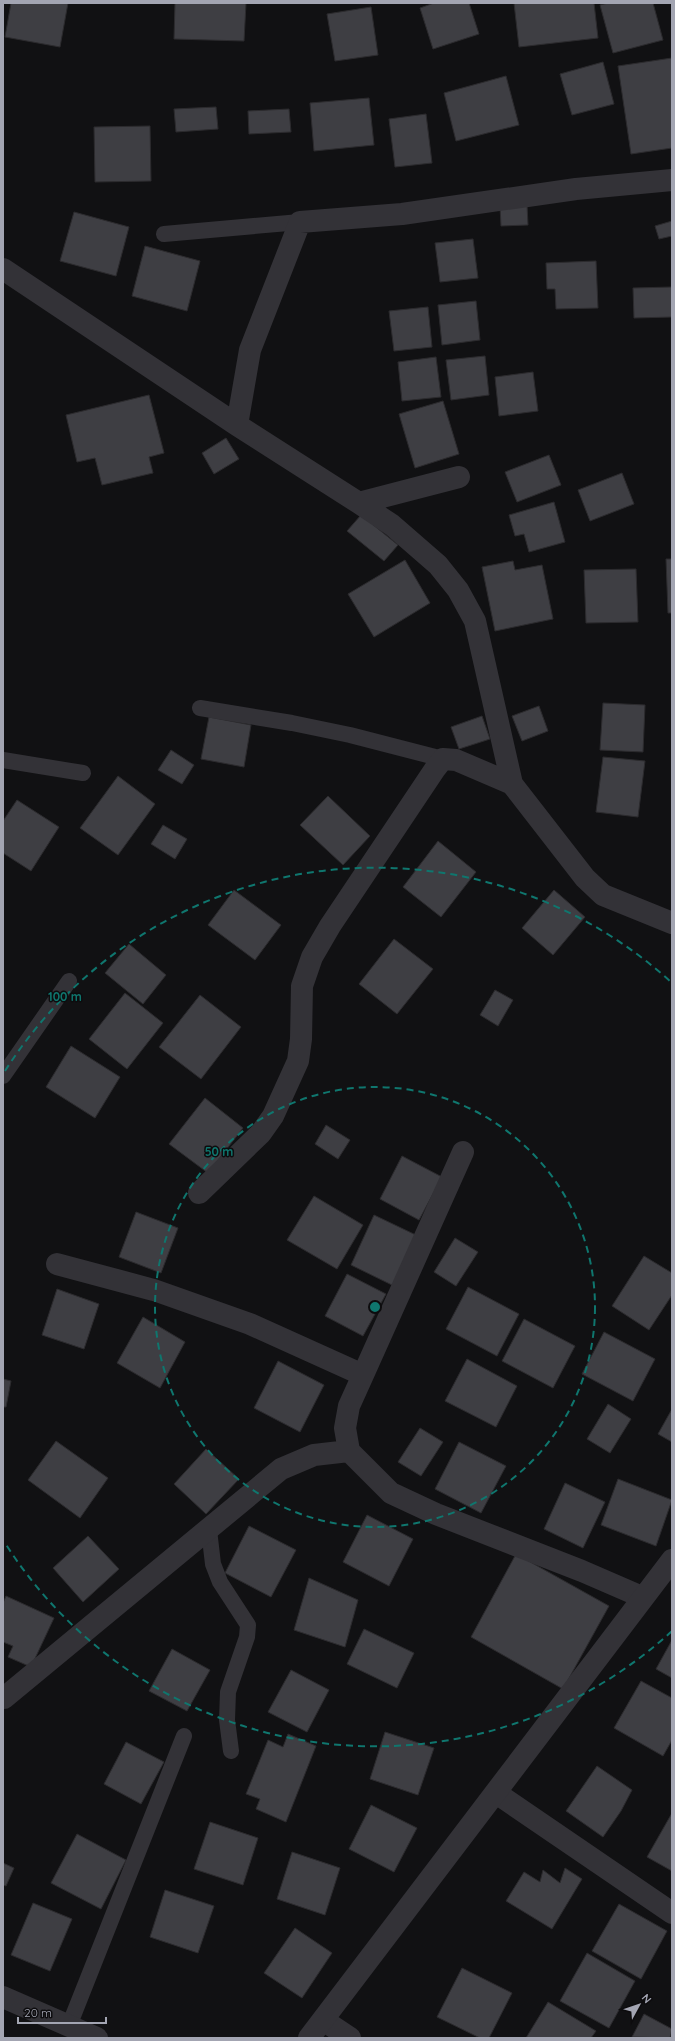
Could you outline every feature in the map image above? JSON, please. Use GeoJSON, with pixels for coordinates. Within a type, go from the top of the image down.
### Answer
{"type":"FeatureCollection","features":[{"type":"Feature","properties":{"kind":"street"},"geometry":{"type":"LineString","coordinates":[[237,425],[250,350],[300,222],[402,214],[576,189],[672,180]]}},
{"type":"Feature","properties":{"kind":"street"},"geometry":{"type":"LineString","coordinates":[[3,269],[237,425],[359,502],[392,526],[438,564],[458,590],[475,621],[512,784],[585,878],[603,896],[672,923]]}},
{"type":"Feature","properties":{"kind":"street"},"geometry":{"type":"LineString","coordinates":[[359,502],[459,477]]}},
{"type":"Feature","properties":{"kind":"street"},"geometry":{"type":"LineString","coordinates":[[198,1193],[261,1134],[273,1116],[298,1061],[301,1039],[302,986],[312,957],[334,920],[443,759],[456,760],[512,784]]}},
{"type":"Feature","properties":{"kind":"street"},"geometry":{"type":"LineString","coordinates":[[463,1152],[349,1406],[345,1428],[349,1451],[391,1493],[436,1514],[582,1571],[642,1597]]}},
{"type":"Feature","properties":{"kind":"street"},"geometry":{"type":"LineString","coordinates":[[57,1264],[154,1290],[250,1324],[363,1375]]}},
{"type":"Feature","properties":{"kind":"street"},"geometry":{"type":"LineString","coordinates":[[4,1698],[281,1469],[314,1455],[349,1451]]}},
{"type":"Feature","properties":{"kind":"street"},"geometry":{"type":"LineString","coordinates":[[309,2038],[496,1793],[642,1597],[672,1560]]}},
{"type":"Feature","properties":{"kind":"street"},"geometry":{"type":"LineString","coordinates":[[496,1793],[672,1913]]}},
{"type":"Feature","properties":{"kind":"street"},"geometry":{"type":"LineString","coordinates":[[3,1997],[97,2038]]}},
{"type":"Feature","properties":{"kind":"street"},"geometry":{"type":"LineString","coordinates":[[323,2020],[350,2038]]}},
{"type":"Feature","properties":{"kind":"lane"},"geometry":{"type":"LineString","coordinates":[[164,234],[300,222]]}},
{"type":"Feature","properties":{"kind":"lane"},"geometry":{"type":"LineString","coordinates":[[200,708],[292,723],[350,735],[443,759]]}},
{"type":"Feature","properties":{"kind":"lane"},"geometry":{"type":"LineString","coordinates":[[3,760],[83,773]]}},
{"type":"Feature","properties":{"kind":"lane"},"geometry":{"type":"LineString","coordinates":[[3,1076],[69,981]]}},
{"type":"Feature","properties":{"kind":"lane"},"geometry":{"type":"LineString","coordinates":[[209,1530],[213,1564],[220,1582],[248,1625],[247,1637],[228,1692],[227,1720],[231,1752]]}},
{"type":"Feature","properties":{"kind":"lane"},"geometry":{"type":"LineString","coordinates":[[69,2026],[184,1736]]}},
{"type":"Feature","properties":{"kind":"building"},"geometry":{"type":"Polygon","coordinates":[[[11,3],[68,3],[60,47],[5,37],[11,3]]]}},
{"type":"Feature","properties":{"kind":"building"},"geometry":{"type":"Polygon","coordinates":[[[175,3],[246,3],[244,41],[174,39],[175,3]]]}},
{"type":"Feature","properties":{"kind":"building"},"geometry":{"type":"Polygon","coordinates":[[[434,3],[469,3],[479,34],[433,49],[420,8],[434,3]]]}},
{"type":"Feature","properties":{"kind":"building"},"geometry":{"type":"Polygon","coordinates":[[[514,3],[594,3],[598,38],[519,47],[514,3]]]}},
{"type":"Feature","properties":{"kind":"building"},"geometry":{"type":"Polygon","coordinates":[[[608,3],[653,3],[663,40],[613,53],[600,5],[608,3]]]}},
{"type":"Feature","properties":{"kind":"building"},"geometry":{"type":"Polygon","coordinates":[[[371,7],[378,55],[335,61],[327,14],[371,7]]]}},
{"type":"Feature","properties":{"kind":"building"},"geometry":{"type":"Polygon","coordinates":[[[672,58],[672,148],[631,154],[618,66],[672,58]]]}},
{"type":"Feature","properties":{"kind":"building"},"geometry":{"type":"Polygon","coordinates":[[[603,62],[614,104],[572,115],[560,74],[603,62]]]}},
{"type":"Feature","properties":{"kind":"building"},"geometry":{"type":"Polygon","coordinates":[[[506,76],[519,125],[456,141],[444,93],[506,76]]]}},
{"type":"Feature","properties":{"kind":"building"},"geometry":{"type":"Polygon","coordinates":[[[369,98],[374,145],[314,151],[310,103],[369,98]]]}},
{"type":"Feature","properties":{"kind":"building"},"geometry":{"type":"Polygon","coordinates":[[[216,107],[218,129],[176,132],[174,109],[216,107]]]}},
{"type":"Feature","properties":{"kind":"building"},"geometry":{"type":"Polygon","coordinates":[[[289,109],[291,132],[249,134],[248,111],[289,109]]]}},
{"type":"Feature","properties":{"kind":"building"},"geometry":{"type":"Polygon","coordinates":[[[426,114],[432,163],[395,167],[389,119],[426,114]]]}},
{"type":"Feature","properties":{"kind":"building"},"geometry":{"type":"Polygon","coordinates":[[[150,126],[151,181],[95,182],[94,127],[150,126]]]}},
{"type":"Feature","properties":{"kind":"building"},"geometry":{"type":"Polygon","coordinates":[[[527,205],[528,225],[501,226],[500,206],[527,205]]]}},
{"type":"Feature","properties":{"kind":"building"},"geometry":{"type":"Polygon","coordinates":[[[74,212],[129,227],[116,276],[60,261],[74,212]]]}},
{"type":"Feature","properties":{"kind":"building"},"geometry":{"type":"Polygon","coordinates":[[[672,221],[672,236],[659,239],[655,226],[672,221]]]}},
{"type":"Feature","properties":{"kind":"building"},"geometry":{"type":"Polygon","coordinates":[[[473,239],[478,278],[440,282],[435,243],[473,239]]]}},
{"type":"Feature","properties":{"kind":"building"},"geometry":{"type":"Polygon","coordinates":[[[145,246],[200,261],[187,311],[132,296],[145,246]]]}},
{"type":"Feature","properties":{"kind":"building"},"geometry":{"type":"Polygon","coordinates":[[[596,261],[598,308],[556,309],[555,289],[547,289],[546,263],[596,261]]]}},
{"type":"Feature","properties":{"kind":"building"},"geometry":{"type":"Polygon","coordinates":[[[672,287],[672,317],[634,318],[633,288],[672,287]]]}},
{"type":"Feature","properties":{"kind":"building"},"geometry":{"type":"Polygon","coordinates":[[[476,301],[480,340],[442,345],[438,305],[476,301]]]}},
{"type":"Feature","properties":{"kind":"building"},"geometry":{"type":"Polygon","coordinates":[[[428,307],[432,347],[394,351],[389,311],[428,307]]]}},
{"type":"Feature","properties":{"kind":"building"},"geometry":{"type":"Polygon","coordinates":[[[485,356],[489,395],[451,400],[446,360],[485,356]]]}},
{"type":"Feature","properties":{"kind":"building"},"geometry":{"type":"Polygon","coordinates":[[[436,357],[441,397],[402,401],[398,362],[436,357]]]}},
{"type":"Feature","properties":{"kind":"building"},"geometry":{"type":"Polygon","coordinates":[[[533,372],[538,411],[499,416],[495,377],[533,372]]]}},
{"type":"Feature","properties":{"kind":"building"},"geometry":{"type":"Polygon","coordinates":[[[149,395],[164,453],[149,457],[153,473],[102,485],[95,458],[77,462],[66,415],[149,395]]]}},
{"type":"Feature","properties":{"kind":"building"},"geometry":{"type":"Polygon","coordinates":[[[443,401],[459,454],[415,468],[399,414],[443,401]]]}},
{"type":"Feature","properties":{"kind":"building"},"geometry":{"type":"Polygon","coordinates":[[[226,438],[239,459],[214,474],[202,453],[226,438]]]}},
{"type":"Feature","properties":{"kind":"building"},"geometry":{"type":"Polygon","coordinates":[[[549,455],[561,485],[517,502],[505,472],[549,455]]]}},
{"type":"Feature","properties":{"kind":"building"},"geometry":{"type":"Polygon","coordinates":[[[622,473],[634,504],[590,521],[578,490],[622,473]]]}},
{"type":"Feature","properties":{"kind":"building"},"geometry":{"type":"Polygon","coordinates":[[[554,502],[565,542],[529,552],[524,534],[515,536],[509,515],[554,502]]]}},
{"type":"Feature","properties":{"kind":"building"},"geometry":{"type":"Polygon","coordinates":[[[361,515],[398,545],[384,561],[347,531],[361,515]]]}},
{"type":"Feature","properties":{"kind":"building"},"geometry":{"type":"Polygon","coordinates":[[[666,559],[672,559],[672,613],[668,613],[666,559]]]}},
{"type":"Feature","properties":{"kind":"building"},"geometry":{"type":"Polygon","coordinates":[[[405,560],[430,603],[374,637],[348,594],[405,560]]]}},
{"type":"Feature","properties":{"kind":"building"},"geometry":{"type":"Polygon","coordinates":[[[513,561],[515,570],[542,565],[553,619],[495,631],[482,567],[513,561]]]}},
{"type":"Feature","properties":{"kind":"building"},"geometry":{"type":"Polygon","coordinates":[[[636,569],[638,622],[586,623],[584,570],[636,569]]]}},
{"type":"Feature","properties":{"kind":"building"},"geometry":{"type":"Polygon","coordinates":[[[603,703],[645,705],[643,752],[600,750],[603,703]]]}},
{"type":"Feature","properties":{"kind":"building"},"geometry":{"type":"Polygon","coordinates":[[[539,706],[548,731],[522,741],[512,716],[539,706]]]}},
{"type":"Feature","properties":{"kind":"building"},"geometry":{"type":"Polygon","coordinates":[[[482,716],[490,739],[459,749],[451,727],[482,716]]]}},
{"type":"Feature","properties":{"kind":"building"},"geometry":{"type":"Polygon","coordinates":[[[209,717],[251,725],[244,767],[201,759],[209,717]]]}},
{"type":"Feature","properties":{"kind":"building"},"geometry":{"type":"Polygon","coordinates":[[[171,750],[194,765],[182,784],[158,770],[171,750]]]}},
{"type":"Feature","properties":{"kind":"building"},"geometry":{"type":"Polygon","coordinates":[[[603,757],[645,761],[638,817],[596,812],[603,757]]]}},
{"type":"Feature","properties":{"kind":"building"},"geometry":{"type":"Polygon","coordinates":[[[118,776],[155,804],[118,855],[80,828],[118,776]]]}},
{"type":"Feature","properties":{"kind":"building"},"geometry":{"type":"Polygon","coordinates":[[[328,796],[370,836],[343,865],[300,825],[328,796]]]}},
{"type":"Feature","properties":{"kind":"building"},"geometry":{"type":"Polygon","coordinates":[[[17,800],[59,827],[31,871],[3,853],[3,821],[17,800]]]}},
{"type":"Feature","properties":{"kind":"building"},"geometry":{"type":"Polygon","coordinates":[[[163,825],[187,839],[175,859],[151,844],[163,825]]]}},
{"type":"Feature","properties":{"kind":"building"},"geometry":{"type":"Polygon","coordinates":[[[438,841],[476,872],[441,917],[403,887],[438,841]]]}},
{"type":"Feature","properties":{"kind":"building"},"geometry":{"type":"Polygon","coordinates":[[[234,890],[281,925],[255,960],[208,925],[234,890]]]}},
{"type":"Feature","properties":{"kind":"building"},"geometry":{"type":"Polygon","coordinates":[[[554,890],[585,917],[553,955],[522,928],[554,890]]]}},
{"type":"Feature","properties":{"kind":"building"},"geometry":{"type":"Polygon","coordinates":[[[394,939],[433,969],[397,1014],[359,984],[394,939]]]}},
{"type":"Feature","properties":{"kind":"building"},"geometry":{"type":"Polygon","coordinates":[[[129,944],[166,975],[143,1004],[105,973],[129,944]]]}},
{"type":"Feature","properties":{"kind":"building"},"geometry":{"type":"Polygon","coordinates":[[[495,990],[513,1000],[498,1026],[480,1015],[495,990]]]}},
{"type":"Feature","properties":{"kind":"building"},"geometry":{"type":"Polygon","coordinates":[[[125,993],[163,1023],[127,1069],[89,1039],[125,993]]]}},
{"type":"Feature","properties":{"kind":"building"},"geometry":{"type":"Polygon","coordinates":[[[200,995],[241,1027],[201,1079],[159,1047],[200,995]]]}},
{"type":"Feature","properties":{"kind":"building"},"geometry":{"type":"Polygon","coordinates":[[[71,1046],[120,1077],[95,1118],[46,1087],[71,1046]]]}},
{"type":"Feature","properties":{"kind":"building"},"geometry":{"type":"Polygon","coordinates":[[[205,1098],[243,1128],[208,1173],[169,1144],[205,1098]]]}},
{"type":"Feature","properties":{"kind":"building"},"geometry":{"type":"Polygon","coordinates":[[[326,1125],[350,1140],[338,1159],[315,1144],[326,1125]]]}},
{"type":"Feature","properties":{"kind":"building"},"geometry":{"type":"Polygon","coordinates":[[[402,1156],[442,1177],[419,1220],[380,1199],[402,1156]]]}},
{"type":"Feature","properties":{"kind":"building"},"geometry":{"type":"Polygon","coordinates":[[[314,1196],[363,1225],[337,1269],[287,1240],[314,1196]]]}},
{"type":"Feature","properties":{"kind":"building"},"geometry":{"type":"Polygon","coordinates":[[[136,1212],[178,1228],[161,1273],[119,1257],[136,1212]]]}},
{"type":"Feature","properties":{"kind":"building"},"geometry":{"type":"Polygon","coordinates":[[[374,1215],[420,1237],[396,1287],[351,1265],[374,1215]]]}},
{"type":"Feature","properties":{"kind":"building"},"geometry":{"type":"Polygon","coordinates":[[[455,1238],[478,1252],[456,1286],[434,1272],[455,1238]]]}},
{"type":"Feature","properties":{"kind":"building"},"geometry":{"type":"Polygon","coordinates":[[[644,1256],[672,1273],[672,1295],[649,1330],[612,1306],[644,1256]]]}},
{"type":"Feature","properties":{"kind":"building"},"geometry":{"type":"Polygon","coordinates":[[[347,1274],[386,1294],[363,1336],[325,1316],[347,1274]]]}},
{"type":"Feature","properties":{"kind":"building"},"geometry":{"type":"Polygon","coordinates":[[[468,1287],[519,1314],[497,1356],[446,1329],[468,1287]]]}},
{"type":"Feature","properties":{"kind":"building"},"geometry":{"type":"Polygon","coordinates":[[[57,1289],[99,1304],[84,1349],[42,1335],[57,1289]]]}},
{"type":"Feature","properties":{"kind":"building"},"geometry":{"type":"Polygon","coordinates":[[[143,1317],[185,1342],[160,1388],[117,1363],[143,1317]]]}},
{"type":"Feature","properties":{"kind":"building"},"geometry":{"type":"Polygon","coordinates":[[[524,1319],[575,1346],[553,1388],[502,1361],[524,1319]]]}},
{"type":"Feature","properties":{"kind":"building"},"geometry":{"type":"Polygon","coordinates":[[[604,1332],[655,1359],[633,1401],[582,1374],[604,1332]]]}},
{"type":"Feature","properties":{"kind":"building"},"geometry":{"type":"Polygon","coordinates":[[[467,1359],[517,1386],[496,1427],[445,1401],[467,1359]]]}},
{"type":"Feature","properties":{"kind":"building"},"geometry":{"type":"Polygon","coordinates":[[[278,1361],[324,1385],[300,1432],[254,1408],[278,1361]]]}},
{"type":"Feature","properties":{"kind":"building"},"geometry":{"type":"Polygon","coordinates":[[[3,1379],[11,1381],[6,1407],[3,1407],[3,1379]]]}},
{"type":"Feature","properties":{"kind":"building"},"geometry":{"type":"Polygon","coordinates":[[[608,1404],[631,1419],[610,1453],[587,1439],[608,1404]]]}},
{"type":"Feature","properties":{"kind":"building"},"geometry":{"type":"Polygon","coordinates":[[[672,1409],[672,1442],[658,1434],[672,1409]]]}},
{"type":"Feature","properties":{"kind":"building"},"geometry":{"type":"Polygon","coordinates":[[[420,1428],[443,1442],[421,1476],[398,1462],[420,1428]]]}},
{"type":"Feature","properties":{"kind":"building"},"geometry":{"type":"Polygon","coordinates":[[[56,1441],[108,1478],[80,1518],[28,1480],[56,1441]]]}},
{"type":"Feature","properties":{"kind":"building"},"geometry":{"type":"Polygon","coordinates":[[[459,1442],[506,1466],[481,1513],[435,1489],[459,1442]]]}},
{"type":"Feature","properties":{"kind":"building"},"geometry":{"type":"Polygon","coordinates":[[[206,1449],[239,1479],[206,1514],[174,1484],[206,1449]]]}},
{"type":"Feature","properties":{"kind":"building"},"geometry":{"type":"Polygon","coordinates":[[[618,1479],[672,1500],[656,1546],[601,1525],[618,1479]]]}},
{"type":"Feature","properties":{"kind":"building"},"geometry":{"type":"Polygon","coordinates":[[[565,1483],[605,1502],[583,1548],[544,1529],[565,1483]]]}},
{"type":"Feature","properties":{"kind":"building"},"geometry":{"type":"Polygon","coordinates":[[[367,1515],[413,1539],[389,1586],[343,1562],[367,1515]]]}},
{"type":"Feature","properties":{"kind":"building"},"geometry":{"type":"Polygon","coordinates":[[[249,1526],[296,1550],[271,1597],[225,1573],[249,1526]]]}},
{"type":"Feature","properties":{"kind":"building"},"geometry":{"type":"Polygon","coordinates":[[[88,1536],[119,1569],[83,1602],[53,1568],[88,1536]]]}},
{"type":"Feature","properties":{"kind":"building"},"geometry":{"type":"Polygon","coordinates":[[[516,1554],[609,1606],[563,1689],[471,1637],[516,1554]]]}},
{"type":"Feature","properties":{"kind":"building"},"geometry":{"type":"Polygon","coordinates":[[[309,1578],[358,1600],[345,1647],[294,1630],[309,1578]]]}},
{"type":"Feature","properties":{"kind":"building"},"geometry":{"type":"Polygon","coordinates":[[[6,1596],[54,1618],[31,1667],[8,1657],[13,1646],[3,1642],[3,1603],[6,1596]]]}},
{"type":"Feature","properties":{"kind":"building"},"geometry":{"type":"Polygon","coordinates":[[[364,1629],[414,1653],[397,1688],[347,1664],[364,1629]]]}},
{"type":"Feature","properties":{"kind":"building"},"geometry":{"type":"Polygon","coordinates":[[[672,1640],[672,1678],[656,1669],[672,1640]]]}},
{"type":"Feature","properties":{"kind":"building"},"geometry":{"type":"Polygon","coordinates":[[[172,1649],[210,1670],[187,1711],[149,1691],[172,1649]]]}},
{"type":"Feature","properties":{"kind":"building"},"geometry":{"type":"Polygon","coordinates":[[[291,1670],[329,1690],[307,1732],[268,1712],[291,1670]]]}},
{"type":"Feature","properties":{"kind":"building"},"geometry":{"type":"Polygon","coordinates":[[[641,1681],[672,1698],[672,1740],[663,1756],[614,1728],[641,1681]]]}},
{"type":"Feature","properties":{"kind":"building"},"geometry":{"type":"Polygon","coordinates":[[[385,1732],[434,1748],[418,1795],[370,1779],[385,1732]]]}},
{"type":"Feature","properties":{"kind":"building"},"geometry":{"type":"Polygon","coordinates":[[[288,1734],[316,1746],[286,1822],[256,1809],[260,1799],[246,1794],[268,1740],[283,1747],[288,1734]]]}},
{"type":"Feature","properties":{"kind":"building"},"geometry":{"type":"Polygon","coordinates":[[[126,1742],[164,1762],[141,1804],[104,1784],[126,1742]]]}},
{"type":"Feature","properties":{"kind":"building"},"geometry":{"type":"Polygon","coordinates":[[[597,1766],[632,1790],[621,1811],[603,1837],[566,1811],[597,1766]]]}},
{"type":"Feature","properties":{"kind":"building"},"geometry":{"type":"Polygon","coordinates":[[[371,1805],[417,1828],[394,1872],[349,1849],[371,1805]]]}},
{"type":"Feature","properties":{"kind":"building"},"geometry":{"type":"Polygon","coordinates":[[[672,1813],[672,1871],[647,1857],[672,1813]]]}},
{"type":"Feature","properties":{"kind":"building"},"geometry":{"type":"Polygon","coordinates":[[[210,1822],[258,1838],[243,1885],[194,1869],[210,1822]]]}},
{"type":"Feature","properties":{"kind":"building"},"geometry":{"type":"Polygon","coordinates":[[[77,1834],[126,1860],[101,1909],[51,1883],[77,1834]]]}},
{"type":"Feature","properties":{"kind":"building"},"geometry":{"type":"Polygon","coordinates":[[[292,1852],[340,1868],[325,1915],[277,1899],[292,1852]]]}},
{"type":"Feature","properties":{"kind":"building"},"geometry":{"type":"Polygon","coordinates":[[[3,1863],[14,1868],[6,1886],[3,1885],[3,1863]]]}},
{"type":"Feature","properties":{"kind":"building"},"geometry":{"type":"Polygon","coordinates":[[[565,1868],[582,1879],[552,1929],[506,1901],[524,1872],[540,1882],[543,1870],[560,1883],[565,1868]]]}},
{"type":"Feature","properties":{"kind":"building"},"geometry":{"type":"Polygon","coordinates":[[[165,1890],[214,1906],[198,1953],[150,1937],[165,1890]]]}},
{"type":"Feature","properties":{"kind":"building"},"geometry":{"type":"Polygon","coordinates":[[[33,1903],[72,1919],[50,1971],[11,1955],[33,1903]]]}},
{"type":"Feature","properties":{"kind":"building"},"geometry":{"type":"Polygon","coordinates":[[[619,1904],[667,1931],[641,1979],[592,1951],[619,1904]]]}},
{"type":"Feature","properties":{"kind":"building"},"geometry":{"type":"Polygon","coordinates":[[[295,1928],[332,1953],[302,1998],[264,1973],[295,1928]]]}},
{"type":"Feature","properties":{"kind":"building"},"geometry":{"type":"Polygon","coordinates":[[[587,1953],[635,1981],[609,2028],[560,2001],[587,1953]]]}},
{"type":"Feature","properties":{"kind":"building"},"geometry":{"type":"Polygon","coordinates":[[[462,1968],[512,1993],[489,2038],[480,2038],[437,2017],[462,1968]]]}},
{"type":"Feature","properties":{"kind":"building"},"geometry":{"type":"Polygon","coordinates":[[[548,2002],[596,2031],[591,2038],[526,2038],[548,2002]]]}},
{"type":"Feature","properties":{"kind":"building"},"geometry":{"type":"Polygon","coordinates":[[[644,2014],[672,2029],[670,2038],[632,2037],[644,2014]]]}}]}
